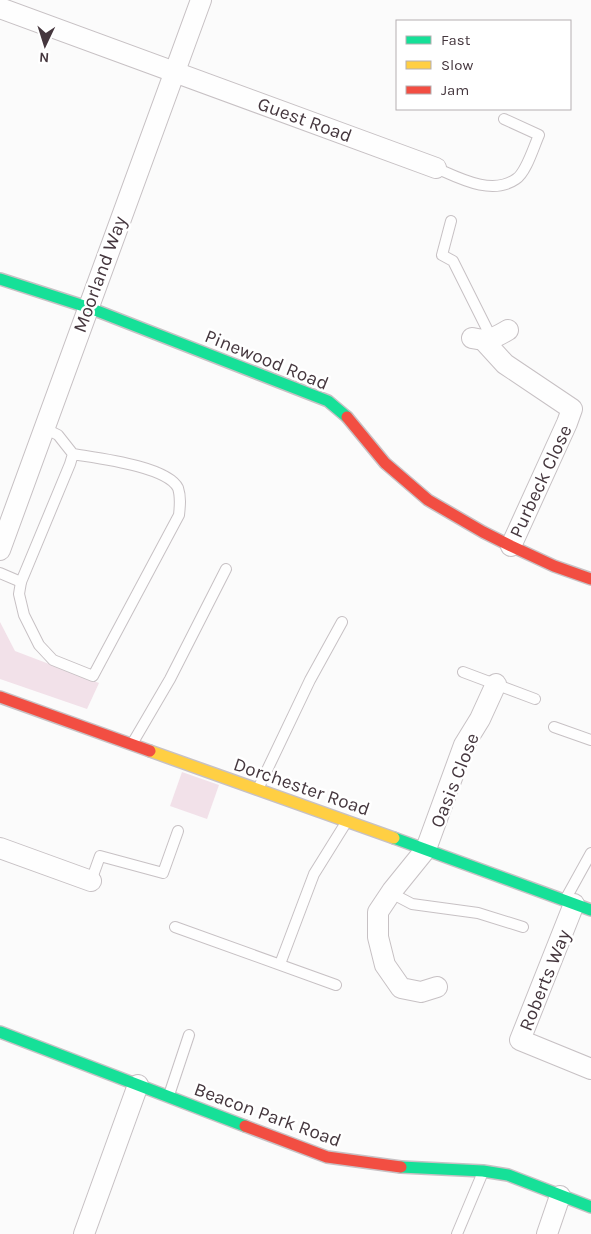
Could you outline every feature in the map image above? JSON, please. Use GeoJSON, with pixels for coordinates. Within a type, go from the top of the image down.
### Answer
{"type":"FeatureCollection","features":[{"type":"Feature","properties":{"kind":"street","name":"Moorland Way"},"geometry":{"type":"LineString","coordinates":[[0,550],[200,0]]}},
{"type":"Feature","properties":{"kind":"street","name":"Guest Road"},"geometry":{"type":"LineString","coordinates":[[0,8],[436,168]]}},
{"type":"Feature","properties":{"kind":"street","name":"Pinewood Road"},"geometry":{"type":"LineString","coordinates":[[0,279],[87,307],[328,401],[346,416],[385,463],[428,500],[510,546],[554,566],[591,579]]}},
{"type":"Feature","properties":{"kind":"street","name":"Purbeck Close"},"geometry":{"type":"LineString","coordinates":[[489,337],[505,364],[572,409],[510,546]]}},
{"type":"Feature","properties":{"kind":"street","name":"Oasis Close"},"geometry":{"type":"LineString","coordinates":[[437,988],[421,992],[401,988],[385,964],[378,938],[378,912],[426,849],[464,745],[480,719],[496,684]]}},
{"type":"Feature","properties":{"kind":"street","name":"Dorchester Road"},"geometry":{"type":"LineString","coordinates":[[0,697],[426,849],[576,905]]}},
{"type":"Feature","properties":{"kind":"street"},"geometry":{"type":"LineString","coordinates":[[0,848],[91,881]]}},
{"type":"Feature","properties":{"kind":"street","name":"Roberts Way"},"geometry":{"type":"LineString","coordinates":[[576,905],[520,1040],[591,1069]]}},
{"type":"Feature","properties":{"kind":"street","name":"Beacon Park Road"},"geometry":{"type":"LineString","coordinates":[[0,1032],[327,1157],[408,1168],[483,1171],[508,1175],[591,1207]]}},
{"type":"Feature","properties":{"kind":"street"},"geometry":{"type":"LineString","coordinates":[[84,1234],[138,1085]]}},
{"type":"Feature","properties":{"kind":"street"},"geometry":{"type":"LineString","coordinates":[[546,1234],[560,1196]]}},
{"type":"Feature","properties":{"kind":"lane"},"geometry":{"type":"LineString","coordinates":[[436,168],[479,185],[496,187],[517,179],[525,168],[540,135],[504,119]]}},
{"type":"Feature","properties":{"kind":"lane"},"geometry":{"type":"LineString","coordinates":[[451,221],[442,255],[453,261],[489,337]]}},
{"type":"Feature","properties":{"kind":"lane"},"geometry":{"type":"LineString","coordinates":[[44,428],[58,435],[73,454],[147,468],[166,476],[177,487],[181,502],[179,515],[93,676],[52,660],[38,645],[24,615],[19,594],[21,582],[73,454]]}},
{"type":"Feature","properties":{"kind":"lane"},"geometry":{"type":"LineString","coordinates":[[131,744],[170,679],[226,568]]}},
{"type":"Feature","properties":{"kind":"lane"},"geometry":{"type":"LineString","coordinates":[[0,573],[21,582]]}},
{"type":"Feature","properties":{"kind":"lane"},"geometry":{"type":"LineString","coordinates":[[258,790],[310,680],[342,622]]}},
{"type":"Feature","properties":{"kind":"lane"},"geometry":{"type":"LineString","coordinates":[[463,672],[535,699]]}},
{"type":"Feature","properties":{"kind":"lane"},"geometry":{"type":"LineString","coordinates":[[554,727],[591,740]]}},
{"type":"Feature","properties":{"kind":"lane"},"geometry":{"type":"LineString","coordinates":[[280,964],[314,874],[347,821]]}},
{"type":"Feature","properties":{"kind":"lane"},"geometry":{"type":"LineString","coordinates":[[91,881],[100,856],[163,873],[178,831]]}},
{"type":"Feature","properties":{"kind":"lane"},"geometry":{"type":"LineString","coordinates":[[576,905],[591,853]]}},
{"type":"Feature","properties":{"kind":"lane"},"geometry":{"type":"LineString","coordinates":[[391,893],[412,904],[478,913],[523,927]]}},
{"type":"Feature","properties":{"kind":"lane"},"geometry":{"type":"LineString","coordinates":[[175,927],[336,985]]}},
{"type":"Feature","properties":{"kind":"lane"},"geometry":{"type":"LineString","coordinates":[[169,1096],[189,1035]]}},
{"type":"Feature","properties":{"kind":"lane"},"geometry":{"type":"LineString","coordinates":[[457,1234],[483,1171]]}},
{"type":"Feature","properties":{"kind":"shaded area"},"geometry":{"type":"Polygon","coordinates":[[[0,622],[15,651],[99,683],[87,709],[0,679],[0,622]]]}},
{"type":"Feature","properties":{"kind":"shaded area"},"geometry":{"type":"Polygon","coordinates":[[[182,772],[219,785],[207,819],[170,806],[182,772]]]}},
{"type":"Feature","properties":{"kind":"traffic: fast"},"geometry":{"type":"LineString","coordinates":[[0,279],[87,307],[328,401],[347,417]]}},
{"type":"Feature","properties":{"kind":"traffic: fast"},"geometry":{"type":"LineString","coordinates":[[394,838],[591,910]]}},
{"type":"Feature","properties":{"kind":"traffic: fast"},"geometry":{"type":"LineString","coordinates":[[0,1032],[245,1126]]}},
{"type":"Feature","properties":{"kind":"traffic: fast"},"geometry":{"type":"LineString","coordinates":[[401,1167],[483,1171],[508,1175],[591,1207]]}},
{"type":"Feature","properties":{"kind":"traffic: slow"},"geometry":{"type":"LineString","coordinates":[[150,751],[394,838]]}},
{"type":"Feature","properties":{"kind":"traffic: jam"},"geometry":{"type":"LineString","coordinates":[[347,417],[385,463],[428,500],[511,546],[554,566],[591,579]]}},
{"type":"Feature","properties":{"kind":"traffic: jam"},"geometry":{"type":"LineString","coordinates":[[0,697],[150,751]]}},
{"type":"Feature","properties":{"kind":"traffic: jam"},"geometry":{"type":"LineString","coordinates":[[245,1126],[327,1157],[401,1167]]}}]}
